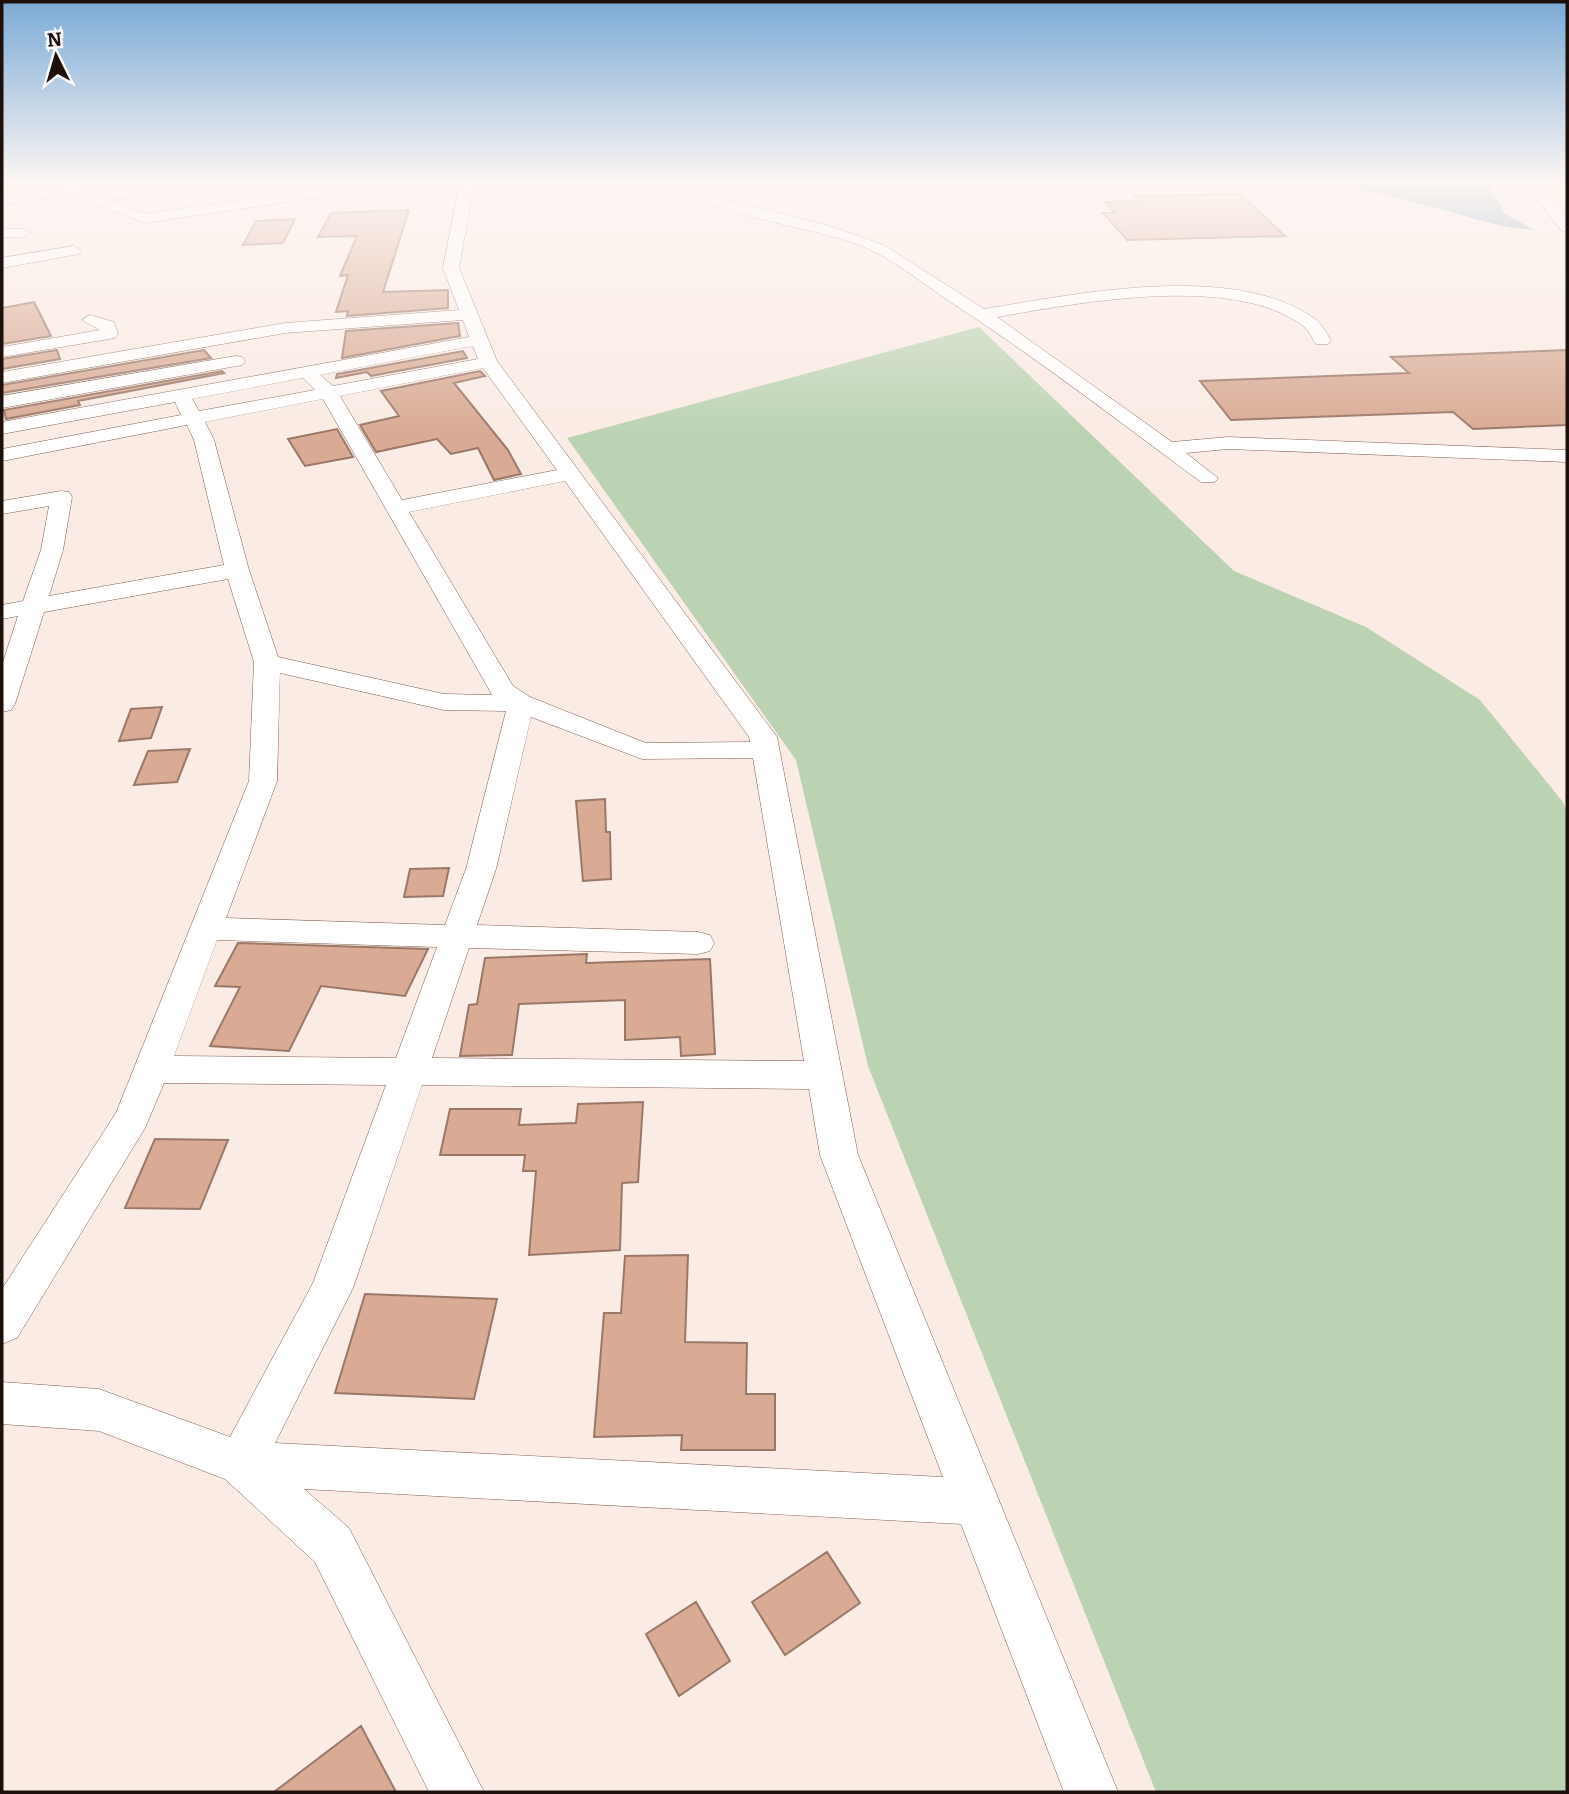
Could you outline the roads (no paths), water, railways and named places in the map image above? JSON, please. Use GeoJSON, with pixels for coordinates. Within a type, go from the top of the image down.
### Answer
{"type":"FeatureCollection","features":[{"type":"Feature","properties":{"kind":"street"},"geometry":{"type":"LineString","coordinates":[[451,267],[479,339],[571,474],[763,737],[839,1155],[1091,1792]]}},
{"type":"Feature","properties":{"kind":"street"},"geometry":{"type":"LineString","coordinates":[[908,267],[982,314],[1208,478]]}},
{"type":"Feature","properties":{"kind":"street"},"geometry":{"type":"LineString","coordinates":[[982,314],[1069,299],[1195,290],[1243,295],[1287,309],[1311,324],[1322,341]]}},
{"type":"Feature","properties":{"kind":"street"},"geometry":{"type":"LineString","coordinates":[[2,352],[109,334],[108,326],[90,320]]}},
{"type":"Feature","properties":{"kind":"street"},"geometry":{"type":"LineString","coordinates":[[2,377],[285,328],[479,339]]}},
{"type":"Feature","properties":{"kind":"street"},"geometry":{"type":"LineString","coordinates":[[2,428],[479,339]]}},
{"type":"Feature","properties":{"kind":"street"},"geometry":{"type":"LineString","coordinates":[[2,455],[328,393],[479,339]]}},
{"type":"Feature","properties":{"kind":"street"},"geometry":{"type":"LineString","coordinates":[[2,402],[236,360]]}},
{"type":"Feature","properties":{"kind":"street"},"geometry":{"type":"LineString","coordinates":[[306,371],[328,393],[503,691],[521,703],[642,751],[765,750]]}},
{"type":"Feature","properties":{"kind":"street"},"geometry":{"type":"LineString","coordinates":[[2,1325],[132,1118],[263,781],[267,662],[237,570],[204,440],[181,395]]}},
{"type":"Feature","properties":{"kind":"street"},"geometry":{"type":"LineString","coordinates":[[1168,448],[1228,443],[1567,456]]}},
{"type":"Feature","properties":{"kind":"street"},"geometry":{"type":"LineString","coordinates":[[396,508],[571,474]]}},
{"type":"Feature","properties":{"kind":"street"},"geometry":{"type":"LineString","coordinates":[[2,507],[61,497],[52,550],[2,704]]}},
{"type":"Feature","properties":{"kind":"street"},"geometry":{"type":"LineString","coordinates":[[2,612],[237,570]]}},
{"type":"Feature","properties":{"kind":"street"},"geometry":{"type":"LineString","coordinates":[[267,662],[444,702],[521,703]]}},
{"type":"Feature","properties":{"kind":"street"},"geometry":{"type":"LineString","coordinates":[[241,1463],[332,1288],[481,869],[521,703]]}},
{"type":"Feature","properties":{"kind":"street"},"geometry":{"type":"LineString","coordinates":[[205,929],[698,943]]}},
{"type":"Feature","properties":{"kind":"street"},"geometry":{"type":"LineString","coordinates":[[150,1069],[825,1075]]}},
{"type":"Feature","properties":{"kind":"street"},"geometry":{"type":"LineString","coordinates":[[2,1403],[99,1410],[241,1463],[977,1502]]}},
{"type":"Feature","properties":{"kind":"street"},"geometry":{"type":"LineString","coordinates":[[241,1463],[332,1545],[457,1792]]}}]}
